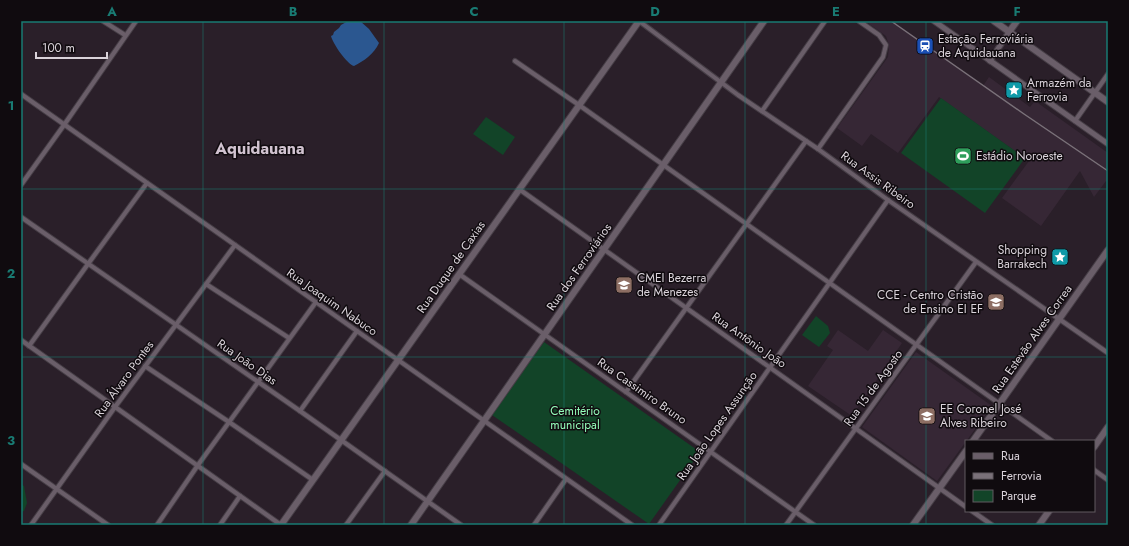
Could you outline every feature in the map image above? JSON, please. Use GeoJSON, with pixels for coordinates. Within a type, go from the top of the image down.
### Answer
{"type":"FeatureCollection","features":[{"type":"Feature","properties":{"kind":"main road","name":"Rua Duque de Caxias"},"geometry":{"type":"LineString","coordinates":[[281,525],[639,21]]}},
{"type":"Feature","properties":{"kind":"main road","name":"Rua dos Ferroviários"},"geometry":{"type":"LineString","coordinates":[[412,525],[764,21]]}},
{"type":"Feature","properties":{"kind":"main road"},"geometry":{"type":"LineString","coordinates":[[994,21],[1108,102]]}},
{"type":"Feature","properties":{"kind":"main road"},"geometry":{"type":"LineString","coordinates":[[1009,32],[1017,21]]}},
{"type":"Feature","properties":{"kind":"main road","name":"Rua Estevão Alves Correa"},"geometry":{"type":"LineString","coordinates":[[974,440],[1060,320],[1108,250]]}},
{"type":"Feature","properties":{"kind":"main road"},"geometry":{"type":"LineString","coordinates":[[1095,446],[1108,427]]}},
{"type":"Feature","properties":{"kind":"main road"},"geometry":{"type":"LineString","coordinates":[[913,525],[965,452]]}},
{"type":"Feature","properties":{"kind":"main road"},"geometry":{"type":"LineString","coordinates":[[1039,525],[1048,512]]}},
{"type":"Feature","properties":{"kind":"street"},"geometry":{"type":"LineString","coordinates":[[103,21],[125,36]]}},
{"type":"Feature","properties":{"kind":"street"},"geometry":{"type":"LineString","coordinates":[[21,185],[136,21]]}},
{"type":"Feature","properties":{"kind":"street","name":"Rua Assis Ribeiro"},"geometry":{"type":"LineString","coordinates":[[639,21],[762,111],[1108,353]]}},
{"type":"Feature","properties":{"kind":"street"},"geometry":{"type":"LineString","coordinates":[[762,111],[825,21]]}},
{"type":"Feature","properties":{"kind":"street"},"geometry":{"type":"LineString","coordinates":[[818,149],[883,57],[886,45],[879,35],[859,21]]}},
{"type":"Feature","properties":{"kind":"street"},"geometry":{"type":"LineString","coordinates":[[934,21],[1108,144]]}},
{"type":"Feature","properties":{"kind":"street"},"geometry":{"type":"LineString","coordinates":[[941,26],[945,21]]}},
{"type":"Feature","properties":{"kind":"street"},"geometry":{"type":"LineString","coordinates":[[990,61],[1009,32]]}},
{"type":"Feature","properties":{"kind":"street"},"geometry":{"type":"LineString","coordinates":[[515,61],[1051,440]]}},
{"type":"Feature","properties":{"kind":"street"},"geometry":{"type":"LineString","coordinates":[[1075,121],[1108,74]]}},
{"type":"Feature","properties":{"kind":"street","name":"Rua Joaquim Nabuco"},"geometry":{"type":"LineString","coordinates":[[21,96],[147,183],[632,525]]}},
{"type":"Feature","properties":{"kind":"street"},"geometry":{"type":"LineString","coordinates":[[626,392],[806,141]]}},
{"type":"Feature","properties":{"kind":"street"},"geometry":{"type":"LineString","coordinates":[[29,346],[147,183]]}},
{"type":"Feature","properties":{"kind":"street","name":"Rua Antônio João"},"geometry":{"type":"LineString","coordinates":[[519,189],[965,506]]}},
{"type":"Feature","properties":{"kind":"street","name":"Rua João Lopes Assunção"},"geometry":{"type":"LineString","coordinates":[[658,525],[888,200]]}},
{"type":"Feature","properties":{"kind":"street","name":"Rua João Dias"},"geometry":{"type":"LineString","coordinates":[[21,217],[461,525]]}},
{"type":"Feature","properties":{"kind":"street","name":"Rua Álvaro Pontes"},"geometry":{"type":"LineString","coordinates":[[31,525],[145,366],[235,245]]}},
{"type":"Feature","properties":{"kind":"street","name":"Rua 15 de Agosto"},"geometry":{"type":"LineString","coordinates":[[786,525],[976,262]]}},
{"type":"Feature","properties":{"kind":"street","name":"Rua Cassimiro Bruno"},"geometry":{"type":"LineString","coordinates":[[459,274],[814,525]]}},
{"type":"Feature","properties":{"kind":"street"},"geometry":{"type":"LineString","coordinates":[[206,284],[289,338]]}},
{"type":"Feature","properties":{"kind":"street"},"geometry":{"type":"LineString","coordinates":[[157,525],[198,465],[316,302]]}},
{"type":"Feature","properties":{"kind":"street"},"geometry":{"type":"LineString","coordinates":[[300,411],[357,331]]}},
{"type":"Feature","properties":{"kind":"street"},"geometry":{"type":"LineString","coordinates":[[21,340],[281,525]]}},
{"type":"Feature","properties":{"kind":"street"},"geometry":{"type":"LineString","coordinates":[[145,366],[313,480]]}},
{"type":"Feature","properties":{"kind":"street"},"geometry":{"type":"LineString","coordinates":[[21,464],[108,525]]}},
{"type":"Feature","properties":{"kind":"street"},"geometry":{"type":"LineString","coordinates":[[346,525],[384,470]]}},
{"type":"Feature","properties":{"kind":"street"},"geometry":{"type":"LineString","coordinates":[[1095,471],[1108,480]]}},
{"type":"Feature","properties":{"kind":"street"},"geometry":{"type":"LineString","coordinates":[[534,525],[566,479]]}},
{"type":"Feature","properties":{"kind":"street"},"geometry":{"type":"LineString","coordinates":[[220,525],[240,496]]}},
{"type":"Feature","properties":{"kind":"street"},"geometry":{"type":"LineString","coordinates":[[973,512],[992,525]]}},
{"type":"Feature","properties":{"kind":"shaded area"},"geometry":{"type":"Polygon","coordinates":[[[865,21],[893,21],[983,86],[989,77],[1030,107],[1035,101],[1108,153],[1108,182],[1106,181],[1094,197],[1080,171],[1041,226],[1002,198],[1029,161],[939,97],[898,153],[871,134],[862,146],[837,128],[888,57],[889,45],[886,36],[865,21]]]}},
{"type":"Feature","properties":{"kind":"shaded area"},"geometry":{"type":"Polygon","coordinates":[[[838,330],[868,351],[883,330],[902,343],[852,416],[808,386],[833,350],[827,346],[838,330]]]}},
{"type":"Feature","properties":{"kind":"shaded area","name":"EE Coronel José Alves Ribeiro"},"geometry":{"type":"Polygon","coordinates":[[[916,352],[992,406],[967,440],[965,440],[965,443],[937,481],[862,427],[916,352]]]}},
{"type":"Feature","properties":{"kind":"green space","name":"Estádio Noroeste"},"geometry":{"type":"Polygon","coordinates":[[[941,98],[1025,158],[985,213],[901,153],[941,98]]]}},
{"type":"Feature","properties":{"kind":"green space"},"geometry":{"type":"Polygon","coordinates":[[[486,117],[515,137],[503,155],[473,134],[486,117]]]}},
{"type":"Feature","properties":{"kind":"green space"},"geometry":{"type":"Polygon","coordinates":[[[816,316],[828,326],[830,333],[819,347],[802,335],[816,316]]]}},
{"type":"Feature","properties":{"kind":"green space","name":"Cemitério municipal"},"geometry":{"type":"Polygon","coordinates":[[[544,342],[700,452],[649,524],[492,415],[544,342]]]}},
{"type":"Feature","properties":{"kind":"green space"},"geometry":{"type":"Polygon","coordinates":[[[21,484],[24,486],[27,503],[24,511],[21,512],[21,484]]]}},
{"type":"Feature","properties":{"kind":"water"},"geometry":{"type":"Polygon","coordinates":[[[348,21],[360,21],[369,29],[379,43],[368,57],[354,66],[348,62],[334,44],[331,36],[341,25],[348,21]]]}},
{"type":"Feature","properties":{"kind":"railway"},"geometry":{"type":"LineString","coordinates":[[891,21],[1108,171]]}},
{"type":"Feature","properties":{"kind":"place","name":"Estação Ferroviária de Aquidauana"},"geometry":{"type":"Point","coordinates":[925,46]}},
{"type":"Feature","properties":{"kind":"place","name":"Armazém da Ferrovia"},"geometry":{"type":"Point","coordinates":[1014,90]}},
{"type":"Feature","properties":{"kind":"place","name":"Estádio Noroeste"},"geometry":{"type":"Point","coordinates":[963,156]}},
{"type":"Feature","properties":{"kind":"place","name":"Shopping Barrakech"},"geometry":{"type":"Point","coordinates":[1060,257]}},
{"type":"Feature","properties":{"kind":"place","name":"CMEI Bezerra de Menezes"},"geometry":{"type":"Point","coordinates":[624,285]}},
{"type":"Feature","properties":{"kind":"place","name":"CCE - Centro Cristão de Ensino EI EF"},"geometry":{"type":"Point","coordinates":[996,302]}},
{"type":"Feature","properties":{"kind":"place","name":"EE Coronel José Alves Ribeiro"},"geometry":{"type":"Point","coordinates":[927,416]}},
{"type":"Feature","properties":{"kind":"district","name":"Aquidauana"},"geometry":{"type":"Point","coordinates":[260,148]}}]}
